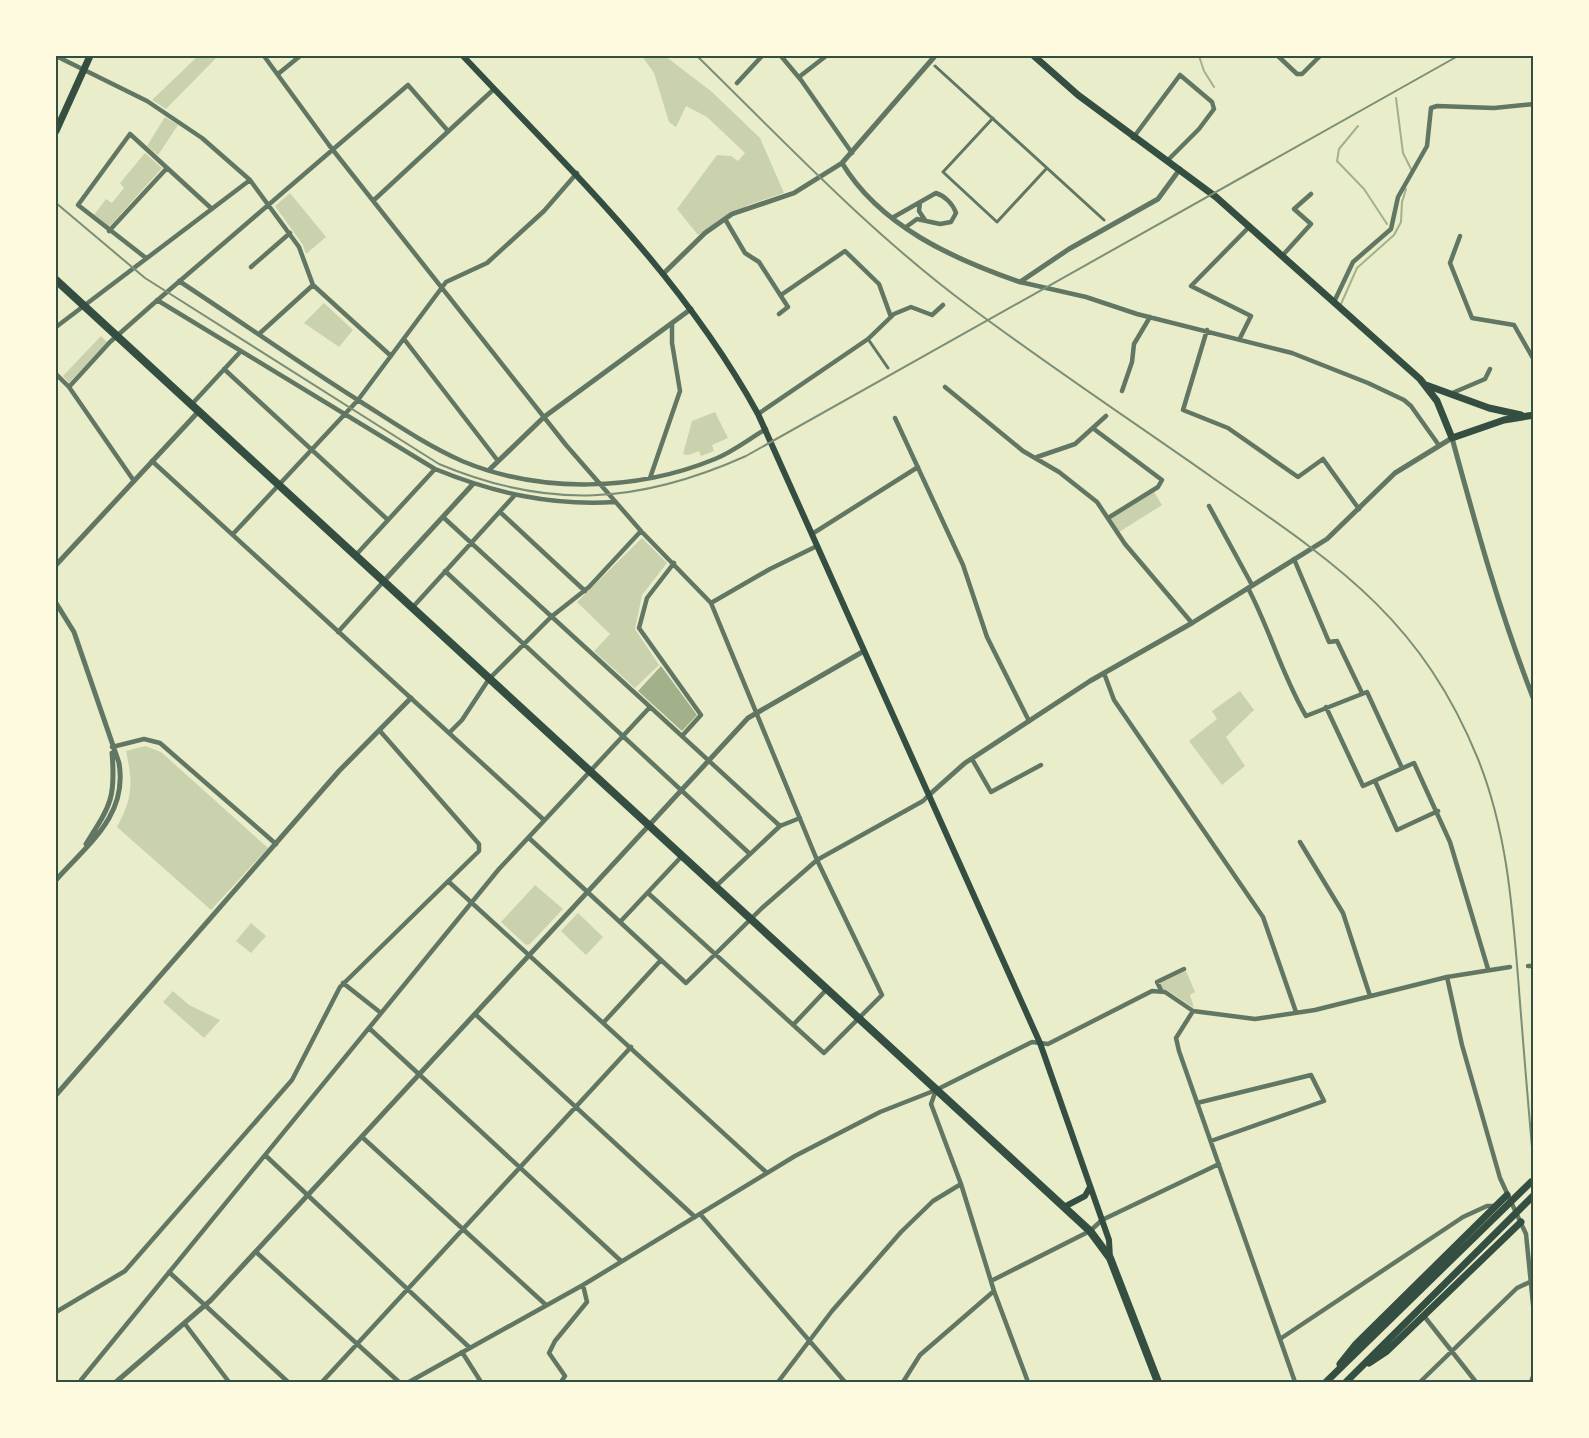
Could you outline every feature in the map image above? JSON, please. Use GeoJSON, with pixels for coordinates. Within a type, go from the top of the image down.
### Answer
{"type":"FeatureCollection","features":[{"type":"Feature","properties":{"kind":"highway"},"geometry":{"type":"LineString","coordinates":[[56,280],[1090,1231],[1110,1258],[1115,1269],[1158,1383]]}},
{"type":"Feature","properties":{"kind":"main road"},"geometry":{"type":"LineString","coordinates":[[56,131],[90,56]]}},
{"type":"Feature","properties":{"kind":"main road"},"geometry":{"type":"LineString","coordinates":[[463,56],[621,221],[710,333],[758,414],[1040,1042],[1109,1240],[1110,1258]]}},
{"type":"Feature","properties":{"kind":"main road"},"geometry":{"type":"LineString","coordinates":[[1037,56],[1078,95],[1133,138],[1180,170],[1250,226],[1426,385],[1444,414],[1452,438],[1525,415]]}},
{"type":"Feature","properties":{"kind":"main road"},"geometry":{"type":"LineString","coordinates":[[1426,385],[1448,395],[1489,408],[1533,415]]}},
{"type":"Feature","properties":{"kind":"main road"},"geometry":{"type":"LineString","coordinates":[[1326,1383],[1532,1182]]}},
{"type":"Feature","properties":{"kind":"main road"},"geometry":{"type":"LineString","coordinates":[[1064,1208],[1085,1196],[1090,1186]]}},
{"type":"Feature","properties":{"kind":"main road"},"geometry":{"type":"LineString","coordinates":[[1326,1383],[1356,1344],[1507,1196]]}},
{"type":"Feature","properties":{"kind":"main road"},"geometry":{"type":"LineString","coordinates":[[1346,1383],[1533,1196]]}},
{"type":"Feature","properties":{"kind":"main road"},"geometry":{"type":"LineString","coordinates":[[1360,1369],[1387,1351],[1520,1219]]}},
{"type":"Feature","properties":{"kind":"street"},"geometry":{"type":"LineString","coordinates":[[56,56],[147,100],[179,122],[250,180],[299,247],[313,285],[391,356]]}},
{"type":"Feature","properties":{"kind":"street"},"geometry":{"type":"LineString","coordinates":[[264,56],[333,150],[544,417],[641,531],[711,603],[817,860],[882,995],[824,1053],[648,893]]}},
{"type":"Feature","properties":{"kind":"street"},"geometry":{"type":"LineString","coordinates":[[278,74],[300,56]]}},
{"type":"Feature","properties":{"kind":"street"},"geometry":{"type":"LineString","coordinates":[[737,83],[762,56]]}},
{"type":"Feature","properties":{"kind":"street"},"geometry":{"type":"LineString","coordinates":[[781,56],[799,77],[852,153]]}},
{"type":"Feature","properties":{"kind":"street"},"geometry":{"type":"LineString","coordinates":[[799,77],[826,56]]}},
{"type":"Feature","properties":{"kind":"street"},"geometry":{"type":"LineString","coordinates":[[663,274],[705,234],[725,219],[738,212],[794,193],[842,163],[935,56]]}},
{"type":"Feature","properties":{"kind":"street"},"geometry":{"type":"LineString","coordinates":[[1278,56],[1297,74],[1302,74],[1320,56]]}},
{"type":"Feature","properties":{"kind":"street"},"geometry":{"type":"LineString","coordinates":[[935,66],[1104,220]]}},
{"type":"Feature","properties":{"kind":"street"},"geometry":{"type":"LineString","coordinates":[[1133,138],[1180,75],[1212,102],[1214,109],[1199,129],[1167,161]]}},
{"type":"Feature","properties":{"kind":"street"},"geometry":{"type":"LineString","coordinates":[[69,387],[117,336],[157,300],[408,85],[448,131]]}},
{"type":"Feature","properties":{"kind":"street"},"geometry":{"type":"LineString","coordinates":[[374,200],[494,89]]}},
{"type":"Feature","properties":{"kind":"street"},"geometry":{"type":"LineString","coordinates":[[1334,302],[1353,262],[1391,228],[1398,197],[1427,146],[1431,108],[1437,106],[1494,108],[1533,104]]}},
{"type":"Feature","properties":{"kind":"street"},"geometry":{"type":"LineString","coordinates":[[993,118],[943,172],[997,222],[1047,168]]}},
{"type":"Feature","properties":{"kind":"street"},"geometry":{"type":"LineString","coordinates":[[146,258],[78,205],[130,134],[212,209]]}},
{"type":"Feature","properties":{"kind":"street"},"geometry":{"type":"LineString","coordinates":[[842,163],[851,177],[892,218],[959,259],[1020,282],[1086,297],[1150,317],[1292,353],[1388,392],[1411,406],[1438,444]]}},
{"type":"Feature","properties":{"kind":"street"},"geometry":{"type":"LineString","coordinates":[[109,231],[167,168]]}},
{"type":"Feature","properties":{"kind":"street"},"geometry":{"type":"LineString","coordinates":[[1020,282],[1069,249],[1158,199],[1180,170]]}},
{"type":"Feature","properties":{"kind":"street"},"geometry":{"type":"LineString","coordinates":[[233,534],[358,400],[442,286],[487,263],[544,211],[577,173]]}},
{"type":"Feature","properties":{"kind":"street"},"geometry":{"type":"LineString","coordinates":[[56,327],[82,304],[250,180]]}},
{"type":"Feature","properties":{"kind":"street"},"geometry":{"type":"LineString","coordinates":[[1282,256],[1311,224],[1294,209],[1311,194]]}},
{"type":"Feature","properties":{"kind":"street"},"geometry":{"type":"LineString","coordinates":[[892,218],[929,195],[942,195],[954,207],[956,213],[954,219],[946,224],[917,219],[906,227]]}},
{"type":"Feature","properties":{"kind":"street"},"geometry":{"type":"LineString","coordinates":[[921,202],[920,211],[925,220]]}},
{"type":"Feature","properties":{"kind":"street"},"geometry":{"type":"LineString","coordinates":[[725,219],[745,253],[759,262],[788,307],[779,314]]}},
{"type":"Feature","properties":{"kind":"street"},"geometry":{"type":"LineString","coordinates":[[1240,338],[1251,316],[1191,286],[1250,226]]}},
{"type":"Feature","properties":{"kind":"street"},"geometry":{"type":"LineString","coordinates":[[251,267],[290,233]]}},
{"type":"Feature","properties":{"kind":"street"},"geometry":{"type":"LineString","coordinates":[[1460,236],[1450,263],[1472,318],[1514,325],[1533,360]]}},
{"type":"Feature","properties":{"kind":"street"},"geometry":{"type":"LineString","coordinates":[[781,295],[845,251],[879,284],[891,317]]}},
{"type":"Feature","properties":{"kind":"street"},"geometry":{"type":"LineString","coordinates":[[179,281],[423,441],[489,470],[545,482],[599,484],[650,478],[716,459],[766,429]]}},
{"type":"Feature","properties":{"kind":"street"},"geometry":{"type":"LineString","coordinates":[[259,334],[313,285]]}},
{"type":"Feature","properties":{"kind":"street"},"geometry":{"type":"LineString","coordinates":[[157,300],[435,469],[514,496],[552,501],[615,502]]}},
{"type":"Feature","properties":{"kind":"street"},"geometry":{"type":"LineString","coordinates":[[758,414],[868,339],[891,317],[911,307],[932,315],[943,305]]}},
{"type":"Feature","properties":{"kind":"street"},"geometry":{"type":"LineString","coordinates":[[489,470],[544,417],[691,309]]}},
{"type":"Feature","properties":{"kind":"street"},"geometry":{"type":"LineString","coordinates":[[1122,391],[1132,362],[1134,344],[1150,317]]}},
{"type":"Feature","properties":{"kind":"street"},"geometry":{"type":"LineString","coordinates":[[650,478],[680,391],[672,343],[672,323]]}},
{"type":"Feature","properties":{"kind":"street"},"geometry":{"type":"LineString","coordinates":[[1208,330],[1183,410],[1228,428],[1298,477],[1323,459],[1359,509]]}},
{"type":"Feature","properties":{"kind":"street"},"geometry":{"type":"LineString","coordinates":[[404,339],[498,461]]}},
{"type":"Feature","properties":{"kind":"street"},"geometry":{"type":"LineString","coordinates":[[868,339],[888,368]]}},
{"type":"Feature","properties":{"kind":"street"},"geometry":{"type":"LineString","coordinates":[[191,404],[241,351]]}},
{"type":"Feature","properties":{"kind":"street"},"geometry":{"type":"LineString","coordinates":[[224,369],[388,520]]}},
{"type":"Feature","properties":{"kind":"street"},"geometry":{"type":"LineString","coordinates":[[1448,395],[1485,380],[1490,369]]}},
{"type":"Feature","properties":{"kind":"street"},"geometry":{"type":"LineString","coordinates":[[56,374],[69,387],[134,481]]}},
{"type":"Feature","properties":{"kind":"street"},"geometry":{"type":"LineString","coordinates":[[945,387],[1023,452],[1037,457],[1087,492],[1147,571],[1192,622]]}},
{"type":"Feature","properties":{"kind":"street"},"geometry":{"type":"LineString","coordinates":[[56,565],[199,411]]}},
{"type":"Feature","properties":{"kind":"street"},"geometry":{"type":"LineString","coordinates":[[1037,457],[1075,444],[1106,416]]}},
{"type":"Feature","properties":{"kind":"street"},"geometry":{"type":"LineString","coordinates":[[895,418],[963,565],[987,638],[1029,721]]}},
{"type":"Feature","properties":{"kind":"street"},"geometry":{"type":"LineString","coordinates":[[1094,429],[1162,480],[1158,487],[1108,518]]}},
{"type":"Feature","properties":{"kind":"street"},"geometry":{"type":"LineString","coordinates":[[529,838],[686,983],[750,919],[817,860],[923,801],[972,759],[1029,721],[1334,534],[1395,472],[1438,444],[1452,438],[1492,581],[1533,700]]}},
{"type":"Feature","properties":{"kind":"street"},"geometry":{"type":"LineString","coordinates":[[152,461],[544,820]]}},
{"type":"Feature","properties":{"kind":"street"},"geometry":{"type":"LineString","coordinates":[[812,534],[918,467]]}},
{"type":"Feature","properties":{"kind":"street"},"geometry":{"type":"LineString","coordinates":[[355,556],[435,469]]}},
{"type":"Feature","properties":{"kind":"street"},"geometry":{"type":"LineString","coordinates":[[338,632],[474,484]]}},
{"type":"Feature","properties":{"kind":"street"},"geometry":{"type":"LineString","coordinates":[[412,608],[514,496]]}},
{"type":"Feature","properties":{"kind":"street"},"geometry":{"type":"LineString","coordinates":[[1209,506],[1250,587],[1288,685],[1306,716],[1326,706],[1366,692],[1402,768]]}},
{"type":"Feature","properties":{"kind":"street"},"geometry":{"type":"LineString","coordinates":[[500,512],[585,591]]}},
{"type":"Feature","properties":{"kind":"street"},"geometry":{"type":"LineString","coordinates":[[443,517],[780,826]]}},
{"type":"Feature","properties":{"kind":"street"},"geometry":{"type":"LineString","coordinates":[[449,733],[462,720],[489,679],[551,618],[585,591],[641,531]]}},
{"type":"Feature","properties":{"kind":"street"},"geometry":{"type":"LineString","coordinates":[[711,603],[770,569],[817,546]]}},
{"type":"Feature","properties":{"kind":"street"},"geometry":{"type":"LineString","coordinates":[[1294,559],[1329,642],[1337,641],[1362,693]]}},
{"type":"Feature","properties":{"kind":"street"},"geometry":{"type":"LineString","coordinates":[[674,563],[647,598],[639,628],[701,715],[682,736]]}},
{"type":"Feature","properties":{"kind":"street"},"geometry":{"type":"LineString","coordinates":[[445,571],[750,854]]}},
{"type":"Feature","properties":{"kind":"street"},"geometry":{"type":"LineString","coordinates":[[56,603],[74,632],[120,770],[117,802],[106,826],[56,880]]}},
{"type":"Feature","properties":{"kind":"street"},"geometry":{"type":"LineString","coordinates":[[116,1383],[205,1306],[681,789],[755,712],[864,651]]}},
{"type":"Feature","properties":{"kind":"street"},"geometry":{"type":"LineString","coordinates":[[1104,674],[1114,700],[1263,917],[1296,1012]]}},
{"type":"Feature","properties":{"kind":"street"},"geometry":{"type":"LineString","coordinates":[[56,1095],[339,771],[411,698]]}},
{"type":"Feature","properties":{"kind":"street"},"geometry":{"type":"LineString","coordinates":[[1326,706],[1363,786],[1414,763],[1438,811],[1450,842],[1488,969]]}},
{"type":"Feature","properties":{"kind":"street"},"geometry":{"type":"LineString","coordinates":[[82,1383],[81,1380],[473,902],[544,820],[650,707]]}},
{"type":"Feature","properties":{"kind":"street"},"geometry":{"type":"LineString","coordinates":[[56,1312],[125,1271],[257,1123],[292,1080],[343,983],[477,854],[479,844],[380,731]]}},
{"type":"Feature","properties":{"kind":"street"},"geometry":{"type":"LineString","coordinates":[[112,747],[144,739],[160,743],[276,844]]}},
{"type":"Feature","properties":{"kind":"street"},"geometry":{"type":"LineString","coordinates":[[972,759],[991,792],[1041,765]]}},
{"type":"Feature","properties":{"kind":"street"},"geometry":{"type":"LineString","coordinates":[[1375,781],[1397,830],[1438,811]]}},
{"type":"Feature","properties":{"kind":"street"},"geometry":{"type":"LineString","coordinates":[[715,887],[780,826],[800,818]]}},
{"type":"Feature","properties":{"kind":"street"},"geometry":{"type":"LineString","coordinates":[[1299,842],[1342,913],[1370,996]]}},
{"type":"Feature","properties":{"kind":"street"},"geometry":{"type":"LineString","coordinates":[[620,922],[682,856]]}},
{"type":"Feature","properties":{"kind":"street"},"geometry":{"type":"LineString","coordinates":[[449,882],[767,1173]]}},
{"type":"Feature","properties":{"kind":"street"},"geometry":{"type":"LineString","coordinates":[[604,1022],[661,960]]}},
{"type":"Feature","properties":{"kind":"street"},"geometry":{"type":"LineString","coordinates":[[1184,969],[1157,982],[1161,990],[1193,1011],[1255,1019],[1315,1010],[1447,977],[1510,967]]}},
{"type":"Feature","properties":{"kind":"street"},"geometry":{"type":"LineString","coordinates":[[1447,977],[1462,1045],[1507,1196],[1526,1234],[1533,1314]]}},
{"type":"Feature","properties":{"kind":"street"},"geometry":{"type":"LineString","coordinates":[[343,983],[381,1013]]}},
{"type":"Feature","properties":{"kind":"street"},"geometry":{"type":"LineString","coordinates":[[793,1025],[827,989]]}},
{"type":"Feature","properties":{"kind":"street"},"geometry":{"type":"LineString","coordinates":[[410,1382],[583,1285],[767,1173],[880,1112],[936,1090],[1032,1042],[1048,1044],[1152,991],[1161,990]]}},
{"type":"Feature","properties":{"kind":"street"},"geometry":{"type":"LineString","coordinates":[[1193,1011],[1176,1038],[1295,1383]]}},
{"type":"Feature","properties":{"kind":"street"},"geometry":{"type":"LineString","coordinates":[[475,1014],[698,1216],[845,1383]]}},
{"type":"Feature","properties":{"kind":"street"},"geometry":{"type":"LineString","coordinates":[[369,1029],[621,1261]]}},
{"type":"Feature","properties":{"kind":"street"},"geometry":{"type":"LineString","coordinates":[[321,1383],[631,1047]]}},
{"type":"Feature","properties":{"kind":"street"},"geometry":{"type":"LineString","coordinates":[[1197,1104],[1311,1075],[1324,1101],[1211,1141]]}},
{"type":"Feature","properties":{"kind":"street"},"geometry":{"type":"LineString","coordinates":[[936,1090],[931,1104],[962,1184],[994,1291],[1028,1383]]}},
{"type":"Feature","properties":{"kind":"street"},"geometry":{"type":"LineString","coordinates":[[362,1137],[546,1305]]}},
{"type":"Feature","properties":{"kind":"street"},"geometry":{"type":"LineString","coordinates":[[265,1155],[409,1288],[470,1348]]}},
{"type":"Feature","properties":{"kind":"street"},"geometry":{"type":"LineString","coordinates":[[991,1281],[1090,1231],[1102,1220],[1219,1164]]}},
{"type":"Feature","properties":{"kind":"street"},"geometry":{"type":"LineString","coordinates":[[778,1383],[808,1341],[901,1232],[933,1201],[962,1184]]}},
{"type":"Feature","properties":{"kind":"street"},"geometry":{"type":"LineString","coordinates":[[1280,1339],[1463,1216],[1487,1206],[1495,1206]]}},
{"type":"Feature","properties":{"kind":"street"},"geometry":{"type":"LineString","coordinates":[[256,1252],[399,1383]]}},
{"type":"Feature","properties":{"kind":"street"},"geometry":{"type":"LineString","coordinates":[[169,1272],[288,1383]]}},
{"type":"Feature","properties":{"kind":"street"},"geometry":{"type":"LineString","coordinates":[[1420,1383],[1516,1288],[1530,1282]]}},
{"type":"Feature","properties":{"kind":"street"},"geometry":{"type":"LineString","coordinates":[[561,1383],[565,1376],[549,1353],[555,1341],[587,1302],[583,1285]]}},
{"type":"Feature","properties":{"kind":"street"},"geometry":{"type":"LineString","coordinates":[[903,1383],[920,1355],[994,1291]]}},
{"type":"Feature","properties":{"kind":"street"},"geometry":{"type":"LineString","coordinates":[[1424,1316],[1476,1383]]}},
{"type":"Feature","properties":{"kind":"street"},"geometry":{"type":"LineString","coordinates":[[185,1324],[229,1383]]}},
{"type":"Feature","properties":{"kind":"street"},"geometry":{"type":"LineString","coordinates":[[462,1352],[481,1383]]}},
{"type":"Feature","properties":{"kind":"street"},"geometry":{"type":"LineString","coordinates":[[1531,1383],[1533,1374]]}},
{"type":"Feature","properties":{"kind":"shaded area"},"geometry":{"type":"Polygon","coordinates":[[[198,56],[218,56],[166,109],[152,100],[198,56]]]}},
{"type":"Feature","properties":{"kind":"shaded area"},"geometry":{"type":"Polygon","coordinates":[[[642,56],[665,56],[712,92],[760,138],[784,193],[748,205],[698,235],[677,209],[717,155],[731,156],[738,161],[745,153],[707,117],[686,106],[676,127],[669,122],[654,73],[642,56]]]}},
{"type":"Feature","properties":{"kind":"shaded area"},"geometry":{"type":"Polygon","coordinates":[[[165,117],[178,125],[158,155],[147,146],[165,117]]]}},
{"type":"Feature","properties":{"kind":"shaded area"},"geometry":{"type":"Polygon","coordinates":[[[145,153],[162,168],[109,227],[94,215],[106,199],[112,203],[124,188],[120,183],[145,153]]]}},
{"type":"Feature","properties":{"kind":"shaded area"},"geometry":{"type":"Polygon","coordinates":[[[290,193],[326,237],[306,254],[303,245],[275,206],[290,193]]]}},
{"type":"Feature","properties":{"kind":"shaded area"},"geometry":{"type":"Polygon","coordinates":[[[324,303],[353,330],[339,347],[304,323],[324,303]]]}},
{"type":"Feature","properties":{"kind":"shaded area"},"geometry":{"type":"Polygon","coordinates":[[[101,336],[107,342],[69,383],[63,376],[101,336]]]}},
{"type":"Feature","properties":{"kind":"shaded area"},"geometry":{"type":"Polygon","coordinates":[[[715,412],[728,438],[712,445],[714,451],[701,456],[699,451],[688,455],[683,454],[692,421],[715,412]]]}},
{"type":"Feature","properties":{"kind":"shaded area"},"geometry":{"type":"Polygon","coordinates":[[[1154,492],[1162,505],[1119,532],[1110,519],[1154,492]]]}},
{"type":"Feature","properties":{"kind":"shaded area"},"geometry":{"type":"Polygon","coordinates":[[[642,538],[667,563],[642,595],[635,629],[659,665],[635,688],[594,651],[610,634],[577,602],[642,538]]]}},
{"type":"Feature","properties":{"kind":"shaded area"},"geometry":{"type":"Polygon","coordinates":[[[661,666],[697,715],[682,731],[638,691],[661,666]]]}},
{"type":"Feature","properties":{"kind":"shaded area"},"geometry":{"type":"Polygon","coordinates":[[[1240,691],[1254,710],[1226,737],[1245,766],[1222,785],[1189,741],[1217,719],[1212,711],[1240,691]]]}},
{"type":"Feature","properties":{"kind":"shaded area"},"geometry":{"type":"Polygon","coordinates":[[[145,746],[161,752],[268,848],[211,910],[117,827],[126,807],[130,790],[126,751],[145,746]]]}},
{"type":"Feature","properties":{"kind":"shaded area"},"geometry":{"type":"Polygon","coordinates":[[[535,885],[563,909],[530,944],[526,945],[501,922],[535,885]]]}},
{"type":"Feature","properties":{"kind":"shaded area"},"geometry":{"type":"Polygon","coordinates":[[[578,913],[603,937],[586,955],[561,931],[578,913]]]}},
{"type":"Feature","properties":{"kind":"shaded area"},"geometry":{"type":"Polygon","coordinates":[[[251,923],[266,936],[251,953],[236,941],[251,923]]]}},
{"type":"Feature","properties":{"kind":"shaded area"},"geometry":{"type":"Polygon","coordinates":[[[1186,971],[1195,992],[1190,995],[1194,1008],[1167,990],[1163,990],[1160,983],[1186,971]]]}},
{"type":"Feature","properties":{"kind":"shaded area"},"geometry":{"type":"Polygon","coordinates":[[[173,991],[189,1005],[220,1020],[204,1038],[163,1002],[173,991]]]}},
{"type":"Feature","properties":{"kind":"waterway"},"geometry":{"type":"LineString","coordinates":[[1199,56],[1204,71],[1214,87]]}},
{"type":"Feature","properties":{"kind":"waterway"},"geometry":{"type":"LineString","coordinates":[[1396,98],[1403,153],[1411,169]]}},
{"type":"Feature","properties":{"kind":"waterway"},"geometry":{"type":"LineString","coordinates":[[1358,126],[1339,149],[1337,161],[1364,189],[1387,224]]}},
{"type":"Feature","properties":{"kind":"waterway"},"geometry":{"type":"LineString","coordinates":[[1341,304],[1357,268],[1394,235],[1401,222],[1402,202],[1406,189]]}},
{"type":"Feature","properties":{"kind":"railway"},"geometry":{"type":"LineString","coordinates":[[697,56],[829,186],[898,249],[970,307],[1030,351],[1256,508],[1334,566],[1400,629],[1429,666],[1455,709],[1478,759],[1488,785],[1501,839],[1513,921],[1534,1169]]}},
{"type":"Feature","properties":{"kind":"railway"},"geometry":{"type":"LineString","coordinates":[[56,203],[145,278],[439,464],[479,479],[518,489],[556,494],[593,495],[631,492],[707,472],[746,456],[1458,56]]}}]}
